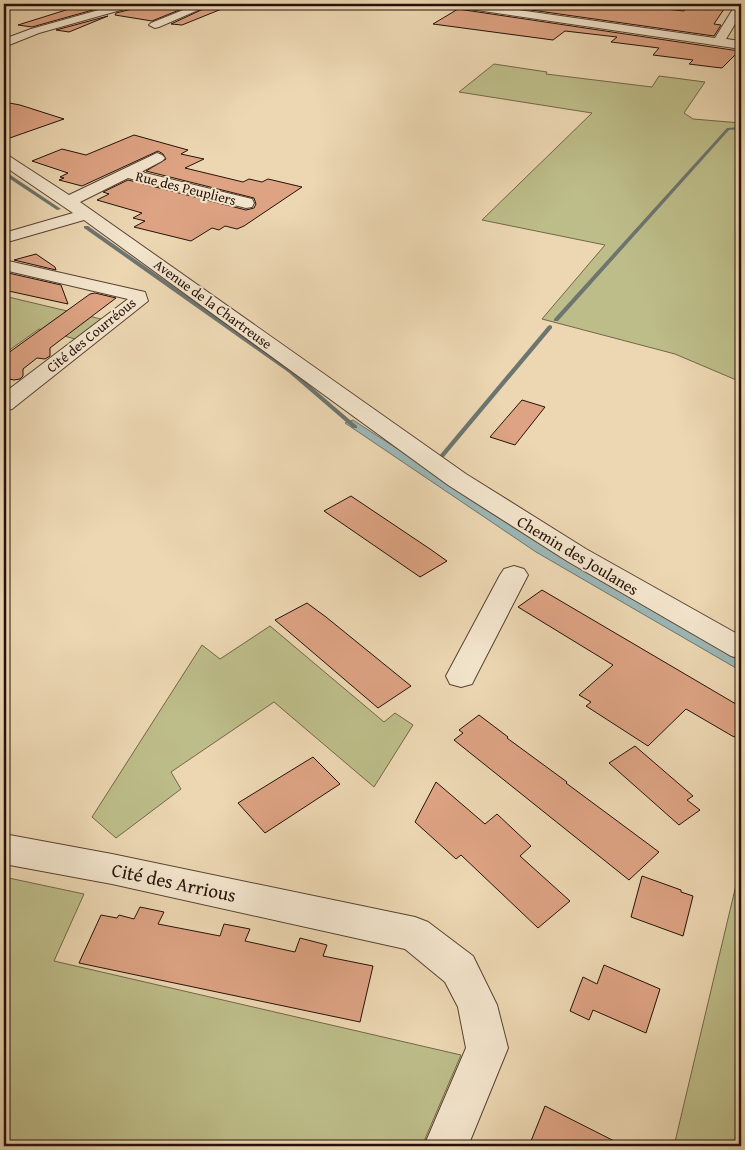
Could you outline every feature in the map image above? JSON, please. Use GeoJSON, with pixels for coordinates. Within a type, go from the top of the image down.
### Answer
{"type":"FeatureCollection","features":[{"type":"Feature","properties":{"kind":"street"},"geometry":{"type":"LineString","coordinates":[[88,4],[95,14]]}},
{"type":"Feature","properties":{"kind":"street"},"geometry":{"type":"LineString","coordinates":[[4,43],[35,31],[131,4]]}},
{"type":"Feature","properties":{"kind":"street"},"geometry":{"type":"LineString","coordinates":[[155,25],[208,4]]}},
{"type":"Feature","properties":{"kind":"street"},"geometry":{"type":"LineString","coordinates":[[456,4],[482,6],[741,45]]}},
{"type":"Feature","properties":{"kind":"street"},"geometry":{"type":"LineString","coordinates":[[719,41],[741,5]]}},
{"type":"Feature","properties":{"kind":"street"},"geometry":{"type":"LineString","coordinates":[[68,201],[157,158]]}},
{"type":"Feature","properties":{"kind":"street","name":"Avenue de la Chartreuse"},"geometry":{"type":"LineString","coordinates":[[4,159],[87,214],[186,284],[420,454]]}},
{"type":"Feature","properties":{"kind":"street","name":"Rue des Peupliers"},"geometry":{"type":"LineString","coordinates":[[127,173],[246,203]]}},
{"type":"Feature","properties":{"kind":"street"},"geometry":{"type":"LineString","coordinates":[[4,238],[87,214]]}},
{"type":"Feature","properties":{"kind":"street","name":"Cité des Courréous"},"geometry":{"type":"LineString","coordinates":[[4,264],[138,296],[138,301],[4,404]]}},
{"type":"Feature","properties":{"kind":"street","name":"Chemin des Joulanes"},"geometry":{"type":"LineString","coordinates":[[420,454],[547,537],[741,649]]}},
{"type":"Feature","properties":{"kind":"street"},"geometry":{"type":"LineString","coordinates":[[461,676],[514,575]]}},
{"type":"Feature","properties":{"kind":"street","name":"Cité des Arrious"},"geometry":{"type":"LineString","coordinates":[[4,849],[414,934],[459,969],[478,1005],[487,1048],[446,1146]]}},
{"type":"Feature","properties":{"kind":"green space"},"geometry":{"type":"Polygon","coordinates":[[[494,64],[547,72],[546,74],[652,87],[659,76],[705,82],[684,113],[693,119],[741,123],[741,382],[675,354],[542,319],[605,245],[482,220],[592,113],[459,92],[494,64]]]}},
{"type":"Feature","properties":{"kind":"green space"},"geometry":{"type":"Polygon","coordinates":[[[4,296],[101,319],[75,339],[39,329],[4,354],[4,296]]]}},
{"type":"Feature","properties":{"kind":"green space"},"geometry":{"type":"Polygon","coordinates":[[[270,626],[384,722],[395,713],[413,725],[374,787],[274,702],[171,772],[181,789],[116,838],[92,817],[202,645],[220,659],[270,626]]]}},
{"type":"Feature","properties":{"kind":"green space"},"geometry":{"type":"Polygon","coordinates":[[[741,864],[741,1146],[674,1146],[741,864]]]}},
{"type":"Feature","properties":{"kind":"green space"},"geometry":{"type":"Polygon","coordinates":[[[4,877],[84,894],[54,961],[461,1055],[422,1146],[4,1146],[4,877]]]}},
{"type":"Feature","properties":{"kind":"water"},"geometry":{"type":"Polygon","coordinates":[[[353,420],[550,548],[741,661],[741,671],[536,552],[345,423],[353,420]]]}},
{"type":"Feature","properties":{"kind":"building"},"geometry":{"type":"Polygon","coordinates":[[[85,4],[114,4],[32,27],[18,25],[85,4]]]}},
{"type":"Feature","properties":{"kind":"building"},"geometry":{"type":"Polygon","coordinates":[[[138,4],[194,4],[152,21],[115,15],[116,13],[136,8],[138,4]]]}},
{"type":"Feature","properties":{"kind":"building"},"geometry":{"type":"Polygon","coordinates":[[[214,4],[234,4],[182,25],[171,24],[214,4]]]}},
{"type":"Feature","properties":{"kind":"building"},"geometry":{"type":"Polygon","coordinates":[[[489,4],[555,6],[559,4],[572,4],[605,8],[611,4],[617,4],[684,11],[687,7],[699,8],[702,4],[726,6],[714,24],[721,25],[714,36],[489,4]]]}},
{"type":"Feature","properties":{"kind":"building"},"geometry":{"type":"Polygon","coordinates":[[[458,9],[739,51],[722,68],[689,64],[693,60],[653,55],[659,48],[611,42],[617,37],[565,31],[553,40],[433,24],[458,9]]]}},
{"type":"Feature","properties":{"kind":"building"},"geometry":{"type":"Polygon","coordinates":[[[108,16],[69,32],[56,30],[108,16]]]}},
{"type":"Feature","properties":{"kind":"building"},"geometry":{"type":"Polygon","coordinates":[[[4,102],[20,105],[64,119],[4,140],[4,102]]]}},
{"type":"Feature","properties":{"kind":"building"},"geometry":{"type":"Polygon","coordinates":[[[134,135],[188,150],[181,154],[204,159],[185,168],[243,182],[249,179],[262,182],[268,179],[302,187],[244,226],[237,229],[225,226],[219,230],[212,228],[191,241],[134,227],[145,221],[133,218],[142,213],[97,200],[109,194],[103,192],[128,180],[246,210],[254,208],[256,204],[254,198],[146,171],[166,159],[158,151],[82,186],[59,180],[64,178],[60,177],[68,173],[32,161],[62,149],[86,155],[134,135]]]}},
{"type":"Feature","properties":{"kind":"building"},"geometry":{"type":"Polygon","coordinates":[[[36,254],[55,267],[56,270],[14,260],[36,254]]]}},
{"type":"Feature","properties":{"kind":"building"},"geometry":{"type":"Polygon","coordinates":[[[4,272],[61,285],[68,304],[4,290],[4,272]]]}},
{"type":"Feature","properties":{"kind":"building"},"geometry":{"type":"Polygon","coordinates":[[[95,293],[116,298],[50,348],[50,356],[45,359],[37,358],[23,369],[23,376],[20,379],[4,378],[4,358],[11,351],[90,294],[95,293]]]}},
{"type":"Feature","properties":{"kind":"building"},"geometry":{"type":"Polygon","coordinates":[[[522,400],[545,407],[515,445],[490,437],[522,400]]]}},
{"type":"Feature","properties":{"kind":"building"},"geometry":{"type":"Polygon","coordinates":[[[351,496],[447,561],[420,577],[324,511],[351,496]]]}},
{"type":"Feature","properties":{"kind":"building"},"geometry":{"type":"Polygon","coordinates":[[[542,590],[741,707],[741,729],[734,737],[686,709],[648,746],[586,706],[591,702],[579,695],[613,665],[518,607],[542,590]]]}},
{"type":"Feature","properties":{"kind":"building"},"geometry":{"type":"Polygon","coordinates":[[[307,603],[411,686],[378,708],[275,620],[307,603]]]}},
{"type":"Feature","properties":{"kind":"building"},"geometry":{"type":"Polygon","coordinates":[[[479,715],[659,852],[629,880],[454,740],[463,733],[459,730],[479,715]]]}},
{"type":"Feature","properties":{"kind":"building"},"geometry":{"type":"Polygon","coordinates":[[[635,746],[693,796],[687,800],[700,810],[679,825],[609,763],[635,746]]]}},
{"type":"Feature","properties":{"kind":"building"},"geometry":{"type":"Polygon","coordinates":[[[313,757],[340,784],[265,833],[238,803],[313,757]]]}},
{"type":"Feature","properties":{"kind":"building"},"geometry":{"type":"Polygon","coordinates":[[[436,782],[485,824],[497,814],[531,846],[520,856],[570,901],[538,928],[461,855],[456,859],[415,822],[436,782]]]}},
{"type":"Feature","properties":{"kind":"building"},"geometry":{"type":"Polygon","coordinates":[[[642,876],[693,896],[683,936],[631,917],[642,876]]]}},
{"type":"Feature","properties":{"kind":"building"},"geometry":{"type":"Polygon","coordinates":[[[140,907],[164,912],[158,924],[220,936],[224,924],[250,929],[245,941],[295,952],[300,938],[327,945],[323,956],[373,966],[360,1022],[79,963],[101,915],[117,918],[119,915],[134,919],[140,907]]]}},
{"type":"Feature","properties":{"kind":"building"},"geometry":{"type":"Polygon","coordinates":[[[604,965],[660,989],[646,1033],[593,1010],[589,1020],[570,1011],[583,977],[597,984],[604,965]]]}},
{"type":"Feature","properties":{"kind":"building"},"geometry":{"type":"Polygon","coordinates":[[[545,1106],[624,1146],[529,1146],[545,1106]]]}},
{"type":"Feature","properties":{"kind":"waterway"},"geometry":{"type":"LineString","coordinates":[[556,320],[728,129],[741,128]]}},
{"type":"Feature","properties":{"kind":"waterway"},"geometry":{"type":"LineString","coordinates":[[4,173],[59,209]]}},
{"type":"Feature","properties":{"kind":"waterway"},"geometry":{"type":"LineString","coordinates":[[86,227],[290,371],[355,427]]}},
{"type":"Feature","properties":{"kind":"waterway"},"geometry":{"type":"LineString","coordinates":[[441,457],[550,327]]}}]}
